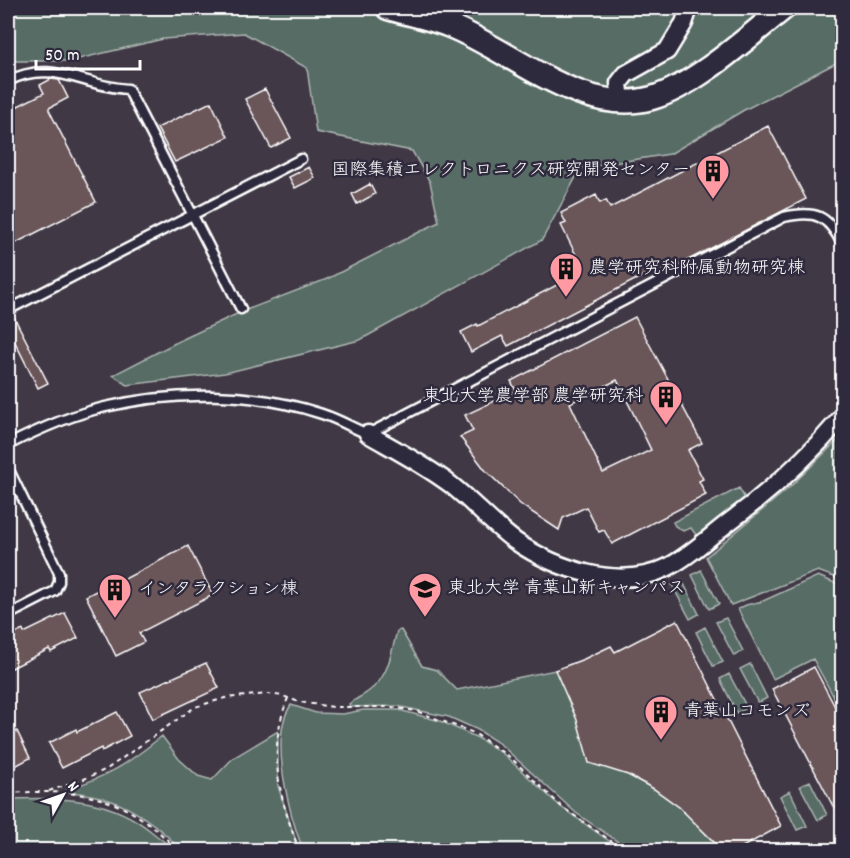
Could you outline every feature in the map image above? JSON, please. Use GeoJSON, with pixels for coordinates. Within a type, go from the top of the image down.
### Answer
{"type":"FeatureCollection","features":[{"type":"Feature","properties":{"kind":"street"},"geometry":{"type":"LineString","coordinates":[[388,8],[450,26],[574,90],[621,102],[654,97],[689,81],[784,8]]}},
{"type":"Feature","properties":{"kind":"street"},"geometry":{"type":"LineString","coordinates":[[621,102],[620,83],[626,74],[667,51],[684,23],[689,8]]}},
{"type":"Feature","properties":{"kind":"street"},"geometry":{"type":"LineString","coordinates":[[368,434],[414,460],[448,483],[515,541],[539,555],[568,568],[595,575],[618,577],[637,576],[665,569],[679,560],[791,473],[843,417]]}},
{"type":"Feature","properties":{"kind":"lane"},"geometry":{"type":"LineString","coordinates":[[8,81],[19,75],[53,72],[72,75],[112,88],[128,89],[241,309]]}},
{"type":"Feature","properties":{"kind":"lane"},"geometry":{"type":"LineString","coordinates":[[8,310],[301,159]]}},
{"type":"Feature","properties":{"kind":"lane"},"geometry":{"type":"LineString","coordinates":[[8,445],[60,421],[105,407],[154,399],[203,396],[256,399],[293,406],[323,414],[368,434],[784,217],[803,213],[818,216],[830,224],[843,244]]}},
{"type":"Feature","properties":{"kind":"lane"},"geometry":{"type":"LineString","coordinates":[[8,468],[59,573],[59,582],[55,591],[8,615]]}},
{"type":"Feature","properties":{"kind":"path"},"geometry":{"type":"LineString","coordinates":[[49,791],[107,769],[195,707],[239,696],[268,694],[333,707],[390,707],[416,711],[474,733],[511,758],[562,807],[624,850]]}},
{"type":"Feature","properties":{"kind":"path"},"geometry":{"type":"LineString","coordinates":[[288,698],[280,716],[276,754],[277,770],[288,823],[299,850]]}},
{"type":"Feature","properties":{"kind":"path"},"geometry":{"type":"LineString","coordinates":[[8,793],[49,791],[81,794],[111,802],[140,816],[177,850]]}},
{"type":"Feature","properties":{"kind":"shaded area","name":"東北大学 青葉山新キャンパス"},"geometry":{"type":"Polygon","coordinates":[[[243,33],[308,68],[316,132],[413,151],[430,182],[440,222],[327,279],[241,312],[113,374],[127,385],[225,373],[360,340],[542,240],[581,168],[670,154],[744,110],[842,60],[842,850],[8,850],[8,61],[70,61],[163,39],[243,33]]]}},
{"type":"Feature","properties":{"kind":"green space"},"geometry":{"type":"Polygon","coordinates":[[[8,8],[842,8],[842,60],[744,110],[670,154],[581,168],[542,240],[360,340],[225,373],[127,385],[113,375],[241,312],[327,279],[439,222],[430,182],[412,151],[316,132],[307,68],[244,33],[163,39],[70,61],[8,61],[8,8]]]}},
{"type":"Feature","properties":{"kind":"green space"},"geometry":{"type":"Polygon","coordinates":[[[842,436],[842,580],[818,571],[731,605],[706,557],[790,487],[842,436]]]}},
{"type":"Feature","properties":{"kind":"green space"},"geometry":{"type":"Polygon","coordinates":[[[739,488],[746,500],[696,535],[691,528],[683,531],[675,526],[673,522],[739,488]]]}},
{"type":"Feature","properties":{"kind":"green space"},"geometry":{"type":"Polygon","coordinates":[[[701,570],[719,604],[709,609],[692,575],[701,570]]]}},
{"type":"Feature","properties":{"kind":"green space"},"geometry":{"type":"Polygon","coordinates":[[[818,576],[842,586],[842,712],[813,659],[773,679],[738,609],[763,601],[818,576]]]}},
{"type":"Feature","properties":{"kind":"green space"},"geometry":{"type":"Polygon","coordinates":[[[682,580],[699,614],[690,619],[672,585],[682,580]]]}},
{"type":"Feature","properties":{"kind":"green space"},"geometry":{"type":"Polygon","coordinates":[[[726,618],[743,651],[734,656],[716,622],[726,618]]]}},
{"type":"Feature","properties":{"kind":"green space"},"geometry":{"type":"Polygon","coordinates":[[[705,627],[723,662],[713,666],[696,632],[705,627]]]}},
{"type":"Feature","properties":{"kind":"green space"},"geometry":{"type":"Polygon","coordinates":[[[401,630],[422,666],[437,670],[457,690],[555,670],[628,775],[654,789],[679,807],[722,850],[630,850],[576,813],[500,744],[478,730],[449,717],[397,706],[350,707],[349,704],[369,691],[381,679],[388,664],[397,631],[401,630]]]}},
{"type":"Feature","properties":{"kind":"green space"},"geometry":{"type":"Polygon","coordinates":[[[750,664],[767,698],[758,703],[740,669],[750,664]]]}},
{"type":"Feature","properties":{"kind":"green space"},"geometry":{"type":"Polygon","coordinates":[[[729,674],[747,708],[737,713],[720,679],[729,674]]]}},
{"type":"Feature","properties":{"kind":"green space"},"geometry":{"type":"Polygon","coordinates":[[[291,705],[316,713],[343,714],[363,710],[399,710],[440,721],[478,738],[502,753],[561,807],[622,850],[303,850],[287,798],[281,756],[284,719],[291,705]]]}},
{"type":"Feature","properties":{"kind":"green space"},"geometry":{"type":"Polygon","coordinates":[[[278,731],[278,786],[299,850],[181,850],[157,827],[130,809],[100,797],[68,792],[67,789],[118,768],[162,736],[179,759],[198,776],[212,780],[233,758],[278,731]]]}},
{"type":"Feature","properties":{"kind":"green space"},"geometry":{"type":"Polygon","coordinates":[[[810,781],[827,815],[818,820],[800,786],[810,781]]]}},
{"type":"Feature","properties":{"kind":"green space"},"geometry":{"type":"Polygon","coordinates":[[[790,791],[807,826],[797,830],[780,796],[790,791]]]}},
{"type":"Feature","properties":{"kind":"green space"},"geometry":{"type":"Polygon","coordinates":[[[8,799],[65,800],[101,805],[136,820],[173,850],[8,850],[8,799]]]}},
{"type":"Feature","properties":{"kind":"building"},"geometry":{"type":"Polygon","coordinates":[[[51,79],[59,80],[68,98],[49,110],[96,202],[8,247],[8,111],[44,93],[40,85],[51,79]]]}},
{"type":"Feature","properties":{"kind":"building"},"geometry":{"type":"Polygon","coordinates":[[[265,89],[291,138],[271,148],[245,99],[265,89]]]}},
{"type":"Feature","properties":{"kind":"building"},"geometry":{"type":"Polygon","coordinates":[[[211,102],[228,137],[175,162],[157,128],[211,102]]]}},
{"type":"Feature","properties":{"kind":"building"},"geometry":{"type":"Polygon","coordinates":[[[768,126],[806,199],[659,275],[656,269],[508,346],[502,336],[471,352],[461,332],[477,324],[478,326],[584,271],[561,225],[566,223],[561,213],[596,195],[600,203],[606,200],[610,208],[768,126]]]}},
{"type":"Feature","properties":{"kind":"building"},"geometry":{"type":"Polygon","coordinates":[[[309,167],[315,178],[295,188],[289,177],[309,167]]]}},
{"type":"Feature","properties":{"kind":"building"},"geometry":{"type":"Polygon","coordinates":[[[370,184],[375,194],[357,204],[352,194],[370,184]]]}},
{"type":"Feature","properties":{"kind":"building"},"geometry":{"type":"Polygon","coordinates":[[[13,315],[48,383],[38,388],[8,328],[8,316],[13,315]]]}},
{"type":"Feature","properties":{"kind":"building","name":"東北大学農学部 農学研究科"},"geometry":{"type":"Polygon","coordinates":[[[635,317],[702,443],[688,450],[703,479],[699,481],[706,495],[612,544],[604,530],[599,532],[586,507],[563,518],[559,530],[521,505],[486,471],[460,437],[473,431],[465,415],[516,391],[511,381],[635,317]],[[617,380],[570,403],[603,473],[651,450],[617,380]]]}},
{"type":"Feature","properties":{"kind":"building"},"geometry":{"type":"Polygon","coordinates":[[[188,546],[213,595],[139,633],[144,642],[116,656],[86,596],[114,582],[115,584],[188,546]]]}},
{"type":"Feature","properties":{"kind":"building"},"geometry":{"type":"Polygon","coordinates":[[[65,613],[78,638],[51,652],[49,649],[8,670],[8,637],[23,630],[24,633],[65,613]]]}},
{"type":"Feature","properties":{"kind":"building","name":"青葉山コモンズ"},"geometry":{"type":"Polygon","coordinates":[[[677,620],[781,826],[737,850],[722,850],[679,807],[654,789],[628,775],[589,763],[577,720],[555,670],[611,646],[615,652],[677,620]]]}},
{"type":"Feature","properties":{"kind":"building"},"geometry":{"type":"Polygon","coordinates":[[[206,663],[219,688],[153,719],[140,692],[206,663]]]}},
{"type":"Feature","properties":{"kind":"building"},"geometry":{"type":"Polygon","coordinates":[[[814,667],[843,722],[843,803],[834,808],[772,689],[814,667]]]}},
{"type":"Feature","properties":{"kind":"building"},"geometry":{"type":"Polygon","coordinates":[[[117,712],[130,736],[62,768],[49,743],[117,712]]]}},
{"type":"Feature","properties":{"kind":"building"},"geometry":{"type":"Polygon","coordinates":[[[17,731],[30,758],[8,770],[8,736],[17,731]]]}},
{"type":"Feature","properties":{"kind":"place","name":"国際集積エレクトロニクス研究開発センター"},"geometry":{"type":"Point","coordinates":[713,200]}},
{"type":"Feature","properties":{"kind":"place","name":"農学研究科附属動物研究棟"},"geometry":{"type":"Point","coordinates":[566,298]}},
{"type":"Feature","properties":{"kind":"place","name":"東北大学農学部 農学研究科"},"geometry":{"type":"Point","coordinates":[666,426]}},
{"type":"Feature","properties":{"kind":"place","name":"東北大学 青葉山新キャンパス"},"geometry":{"type":"Point","coordinates":[425,618]}},
{"type":"Feature","properties":{"kind":"place","name":"インタラクション棟"},"geometry":{"type":"Point","coordinates":[115,619]}},
{"type":"Feature","properties":{"kind":"place","name":"青葉山コモンズ"},"geometry":{"type":"Point","coordinates":[661,741]}}]}
